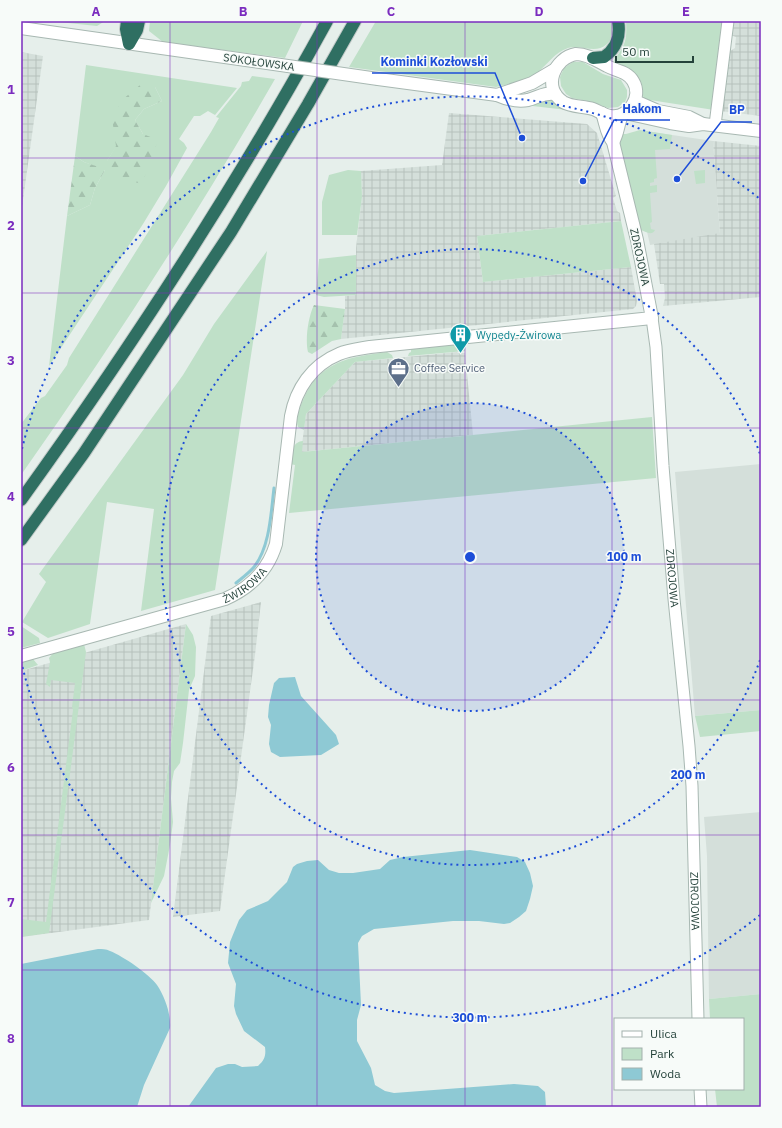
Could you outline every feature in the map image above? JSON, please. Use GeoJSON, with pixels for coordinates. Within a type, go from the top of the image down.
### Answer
{"type":"FeatureCollection","features":[{"type":"Feature","properties":{"kind":"highway"},"geometry":{"type":"LineString","coordinates":[[126,21],[128,44]]}},
{"type":"Feature","properties":{"kind":"highway"},"geometry":{"type":"LineString","coordinates":[[128,44],[137,30],[139,21]]}},
{"type":"Feature","properties":{"kind":"highway"},"geometry":{"type":"LineString","coordinates":[[313,48],[318,21]]}},
{"type":"Feature","properties":{"kind":"highway"},"geometry":{"type":"LineString","coordinates":[[21,500],[139,332],[229,191],[313,48],[327,21]]}},
{"type":"Feature","properties":{"kind":"highway"},"geometry":{"type":"LineString","coordinates":[[21,540],[84,453],[231,232],[355,21]]}},
{"type":"Feature","properties":{"kind":"highway"},"geometry":{"type":"LineString","coordinates":[[592,58],[604,57],[614,46],[619,33],[618,21]]}},
{"type":"Feature","properties":{"kind":"street"},"geometry":{"type":"LineString","coordinates":[[709,124],[728,21]]}},
{"type":"Feature","properties":{"kind":"street","name":"SOKOŁOWSKA"},"geometry":{"type":"LineString","coordinates":[[21,28],[496,95],[522,101],[546,93],[555,94]]}},
{"type":"Feature","properties":{"kind":"street"},"geometry":{"type":"LineString","coordinates":[[613,142],[618,125],[624,114],[635,101],[636,90],[633,82],[629,76],[622,71],[608,67],[592,58],[579,54],[570,55],[562,59],[554,70],[551,80],[555,94],[563,102],[611,116],[624,114],[689,126],[709,124]]}},
{"type":"Feature","properties":{"kind":"street","name":"SOKOŁOWSKA"},"geometry":{"type":"LineString","coordinates":[[496,95],[524,87],[554,70]]}},
{"type":"Feature","properties":{"kind":"street"},"geometry":{"type":"LineString","coordinates":[[635,101],[658,111],[689,117],[709,124],[761,131]]}},
{"type":"Feature","properties":{"kind":"street","name":"ZDROJOWA"},"geometry":{"type":"LineString","coordinates":[[602,113],[608,136],[613,142],[637,240],[656,347],[663,466],[692,786],[698,1018]]}},
{"type":"Feature","properties":{"kind":"street","name":"ŻWIROWA"},"geometry":{"type":"LineString","coordinates":[[21,656],[225,599],[245,589],[253,582],[265,569],[276,544],[293,407],[307,378],[316,369],[339,353],[358,349],[652,318]]}},
{"type":"Feature","properties":{"kind":"street"},"geometry":{"type":"LineString","coordinates":[[700,1090],[702,1107]]}},
{"type":"Feature","properties":{"kind":"shaded area"},"geometry":{"type":"Polygon","coordinates":[[[732,21],[761,21],[761,116],[720,111],[727,53],[735,48],[736,37],[730,35],[732,21]]]}},
{"type":"Feature","properties":{"kind":"shaded area"},"geometry":{"type":"Polygon","coordinates":[[[21,52],[43,56],[21,214],[21,52]]]}},
{"type":"Feature","properties":{"kind":"shaded area"},"geometry":{"type":"Polygon","coordinates":[[[449,113],[587,124],[597,133],[616,196],[613,198],[617,211],[620,213],[621,221],[477,236],[483,282],[631,267],[637,301],[636,306],[633,309],[341,339],[345,309],[345,296],[356,295],[356,248],[362,197],[361,171],[442,165],[449,113]]]}},
{"type":"Feature","properties":{"kind":"shaded area"},"geometry":{"type":"Polygon","coordinates":[[[645,131],[713,141],[720,234],[650,245],[644,218],[645,131]]]}},
{"type":"Feature","properties":{"kind":"shaded area"},"geometry":{"type":"Polygon","coordinates":[[[713,141],[761,146],[761,297],[663,306],[665,298],[664,284],[660,284],[654,244],[720,233],[713,141]]]}},
{"type":"Feature","properties":{"kind":"shaded area","name":"Coffee Service"},"geometry":{"type":"Polygon","coordinates":[[[457,352],[465,353],[473,435],[301,452],[306,414],[355,362],[457,352]]]}},
{"type":"Feature","properties":{"kind":"shaded area"},"geometry":{"type":"Polygon","coordinates":[[[761,464],[761,710],[695,716],[675,472],[761,464]]]}},
{"type":"Feature","properties":{"kind":"shaded area"},"geometry":{"type":"Polygon","coordinates":[[[261,602],[220,911],[173,917],[211,616],[261,602]]]}},
{"type":"Feature","properties":{"kind":"shaded area"},"geometry":{"type":"Polygon","coordinates":[[[186,624],[149,920],[21,937],[21,671],[186,624]]]}},
{"type":"Feature","properties":{"kind":"shaded area"},"geometry":{"type":"Polygon","coordinates":[[[761,812],[761,994],[709,999],[707,856],[704,817],[761,812]]]}},
{"type":"Feature","properties":{"kind":"green space"},"geometry":{"type":"Polygon","coordinates":[[[49,21],[105,21],[97,26],[49,21]]]}},
{"type":"Feature","properties":{"kind":"green space"},"geometry":{"type":"Polygon","coordinates":[[[150,21],[303,21],[285,58],[163,42],[149,31],[150,21]]]}},
{"type":"Feature","properties":{"kind":"green space"},"geometry":{"type":"Polygon","coordinates":[[[376,21],[612,21],[612,30],[609,42],[598,49],[578,47],[568,48],[559,52],[532,76],[517,82],[496,87],[349,67],[376,21]]]}},
{"type":"Feature","properties":{"kind":"green space"},"geometry":{"type":"Polygon","coordinates":[[[626,21],[726,21],[714,110],[650,100],[647,102],[636,77],[615,63],[614,60],[625,42],[626,21]]]}},
{"type":"Feature","properties":{"kind":"green space"},"geometry":{"type":"Polygon","coordinates":[[[573,62],[583,62],[603,74],[621,80],[627,90],[625,102],[618,107],[608,108],[592,102],[572,98],[566,94],[561,86],[560,77],[564,68],[573,62]]]}},
{"type":"Feature","properties":{"kind":"green space"},"geometry":{"type":"Polygon","coordinates":[[[86,65],[237,88],[215,115],[208,111],[200,116],[194,116],[179,139],[187,148],[166,186],[143,224],[49,366],[67,216],[90,205],[95,188],[105,170],[84,162],[75,156],[86,65]],[[155,87],[107,161],[143,134],[135,120],[144,109],[162,101],[155,87]]]}},
{"type":"Feature","properties":{"kind":"green space"},"geometry":{"type":"Polygon","coordinates":[[[252,76],[275,79],[215,180],[152,280],[88,378],[21,475],[21,424],[41,398],[45,396],[67,365],[69,358],[211,132],[219,118],[216,117],[241,86],[242,82],[249,81],[252,76]]]}},
{"type":"Feature","properties":{"kind":"green space"},"geometry":{"type":"Polygon","coordinates":[[[140,85],[155,87],[162,101],[144,109],[135,120],[143,134],[158,140],[142,184],[115,177],[105,170],[95,188],[90,205],[67,216],[75,156],[84,162],[105,169],[107,161],[116,146],[112,118],[122,100],[140,85]]]}},
{"type":"Feature","properties":{"kind":"green space"},"geometry":{"type":"Polygon","coordinates":[[[549,99],[567,110],[524,105],[549,99]]]}},
{"type":"Feature","properties":{"kind":"green space"},"geometry":{"type":"Polygon","coordinates":[[[640,130],[672,135],[670,149],[655,150],[657,178],[654,179],[654,182],[650,183],[650,186],[657,185],[657,192],[650,193],[652,222],[650,223],[651,229],[655,230],[652,233],[641,230],[620,146],[620,134],[640,130]]]}},
{"type":"Feature","properties":{"kind":"green space"},"geometry":{"type":"Polygon","coordinates":[[[348,170],[361,171],[362,197],[357,235],[322,235],[322,202],[329,175],[348,170]]]}},
{"type":"Feature","properties":{"kind":"green space"},"geometry":{"type":"Polygon","coordinates":[[[705,170],[705,183],[696,184],[694,171],[705,170]]]}},
{"type":"Feature","properties":{"kind":"green space"},"geometry":{"type":"Polygon","coordinates":[[[621,221],[631,267],[483,282],[477,236],[621,221]]]}},
{"type":"Feature","properties":{"kind":"green space"},"geometry":{"type":"Polygon","coordinates":[[[267,251],[215,590],[141,611],[154,509],[107,502],[90,624],[48,638],[22,622],[46,582],[39,574],[183,375],[214,324],[267,251]]]}},
{"type":"Feature","properties":{"kind":"green space"},"geometry":{"type":"Polygon","coordinates":[[[356,255],[356,295],[324,297],[316,295],[319,259],[356,255]]]}},
{"type":"Feature","properties":{"kind":"green space"},"geometry":{"type":"Polygon","coordinates":[[[314,305],[345,309],[341,339],[332,341],[312,354],[308,352],[307,335],[310,316],[314,305]]]}},
{"type":"Feature","properties":{"kind":"green space"},"geometry":{"type":"Polygon","coordinates":[[[464,343],[465,351],[408,356],[411,349],[464,343]]]}},
{"type":"Feature","properties":{"kind":"green space"},"geometry":{"type":"Polygon","coordinates":[[[387,352],[392,355],[393,358],[355,362],[306,414],[304,430],[298,427],[297,417],[303,400],[310,387],[327,369],[348,359],[387,352]]]}},
{"type":"Feature","properties":{"kind":"green space"},"geometry":{"type":"Polygon","coordinates":[[[652,417],[656,478],[289,513],[295,465],[290,464],[294,446],[299,442],[303,441],[302,452],[652,417]]]}},
{"type":"Feature","properties":{"kind":"green space"},"geometry":{"type":"Polygon","coordinates":[[[186,624],[193,635],[196,647],[195,676],[189,690],[180,763],[174,771],[172,782],[171,798],[173,822],[164,876],[151,903],[186,624]]]}},
{"type":"Feature","properties":{"kind":"green space"},"geometry":{"type":"Polygon","coordinates":[[[21,626],[39,638],[40,643],[21,648],[21,626]]]}},
{"type":"Feature","properties":{"kind":"green space"},"geometry":{"type":"Polygon","coordinates":[[[84,644],[86,652],[49,933],[21,937],[21,919],[46,922],[73,710],[72,707],[75,683],[51,680],[50,687],[46,684],[50,662],[49,658],[54,652],[84,644]]]}},
{"type":"Feature","properties":{"kind":"green space"},"geometry":{"type":"Polygon","coordinates":[[[33,659],[38,665],[21,671],[21,662],[33,659]]]}},
{"type":"Feature","properties":{"kind":"green space"},"geometry":{"type":"Polygon","coordinates":[[[761,710],[761,731],[700,737],[695,716],[761,710]]]}},
{"type":"Feature","properties":{"kind":"green space"},"geometry":{"type":"Polygon","coordinates":[[[761,994],[761,1107],[717,1107],[715,1090],[744,1090],[744,1018],[710,1018],[709,999],[761,994]]]}},
{"type":"Feature","properties":{"kind":"water"},"geometry":{"type":"Polygon","coordinates":[[[295,677],[301,696],[336,735],[339,744],[321,755],[280,757],[271,752],[269,744],[271,725],[268,717],[274,683],[279,678],[295,677]]]}},
{"type":"Feature","properties":{"kind":"water"},"geometry":{"type":"Polygon","coordinates":[[[470,850],[517,857],[525,862],[530,873],[533,886],[526,911],[510,923],[504,924],[479,921],[453,921],[374,929],[362,936],[358,943],[361,1005],[357,1020],[357,1041],[371,1068],[375,1085],[385,1091],[394,1093],[514,1084],[538,1086],[545,1092],[546,1107],[188,1107],[216,1068],[228,1064],[235,1064],[242,1067],[258,1066],[264,1059],[265,1047],[244,1031],[236,1014],[234,1006],[236,984],[228,963],[230,942],[239,920],[247,910],[268,901],[287,882],[293,867],[307,861],[318,860],[329,870],[339,873],[353,873],[380,869],[390,860],[403,857],[470,850]]]}},
{"type":"Feature","properties":{"kind":"water"},"geometry":{"type":"Polygon","coordinates":[[[98,949],[115,953],[148,976],[160,990],[168,1011],[170,1028],[144,1085],[137,1107],[21,1107],[21,964],[98,949]]]}},
{"type":"Feature","properties":{"kind":"waterway"},"geometry":{"type":"LineString","coordinates":[[236,583],[254,567],[263,550],[267,540],[271,518],[274,488]]}},
{"type":"Feature","properties":{"kind":"place","name":"Kominki Kozłowski"},"geometry":{"type":"Point","coordinates":[522,138]}},
{"type":"Feature","properties":{"kind":"place","name":"BP"},"geometry":{"type":"Point","coordinates":[677,179]}},
{"type":"Feature","properties":{"kind":"place","name":"Hakom"},"geometry":{"type":"Point","coordinates":[583,181]}},
{"type":"Feature","properties":{"kind":"place","name":"Wypędy-Żwirowa"},"geometry":{"type":"Point","coordinates":[461,354]}},
{"type":"Feature","properties":{"kind":"place","name":"Coffee Service"},"geometry":{"type":"Point","coordinates":[399,388]}}]}
